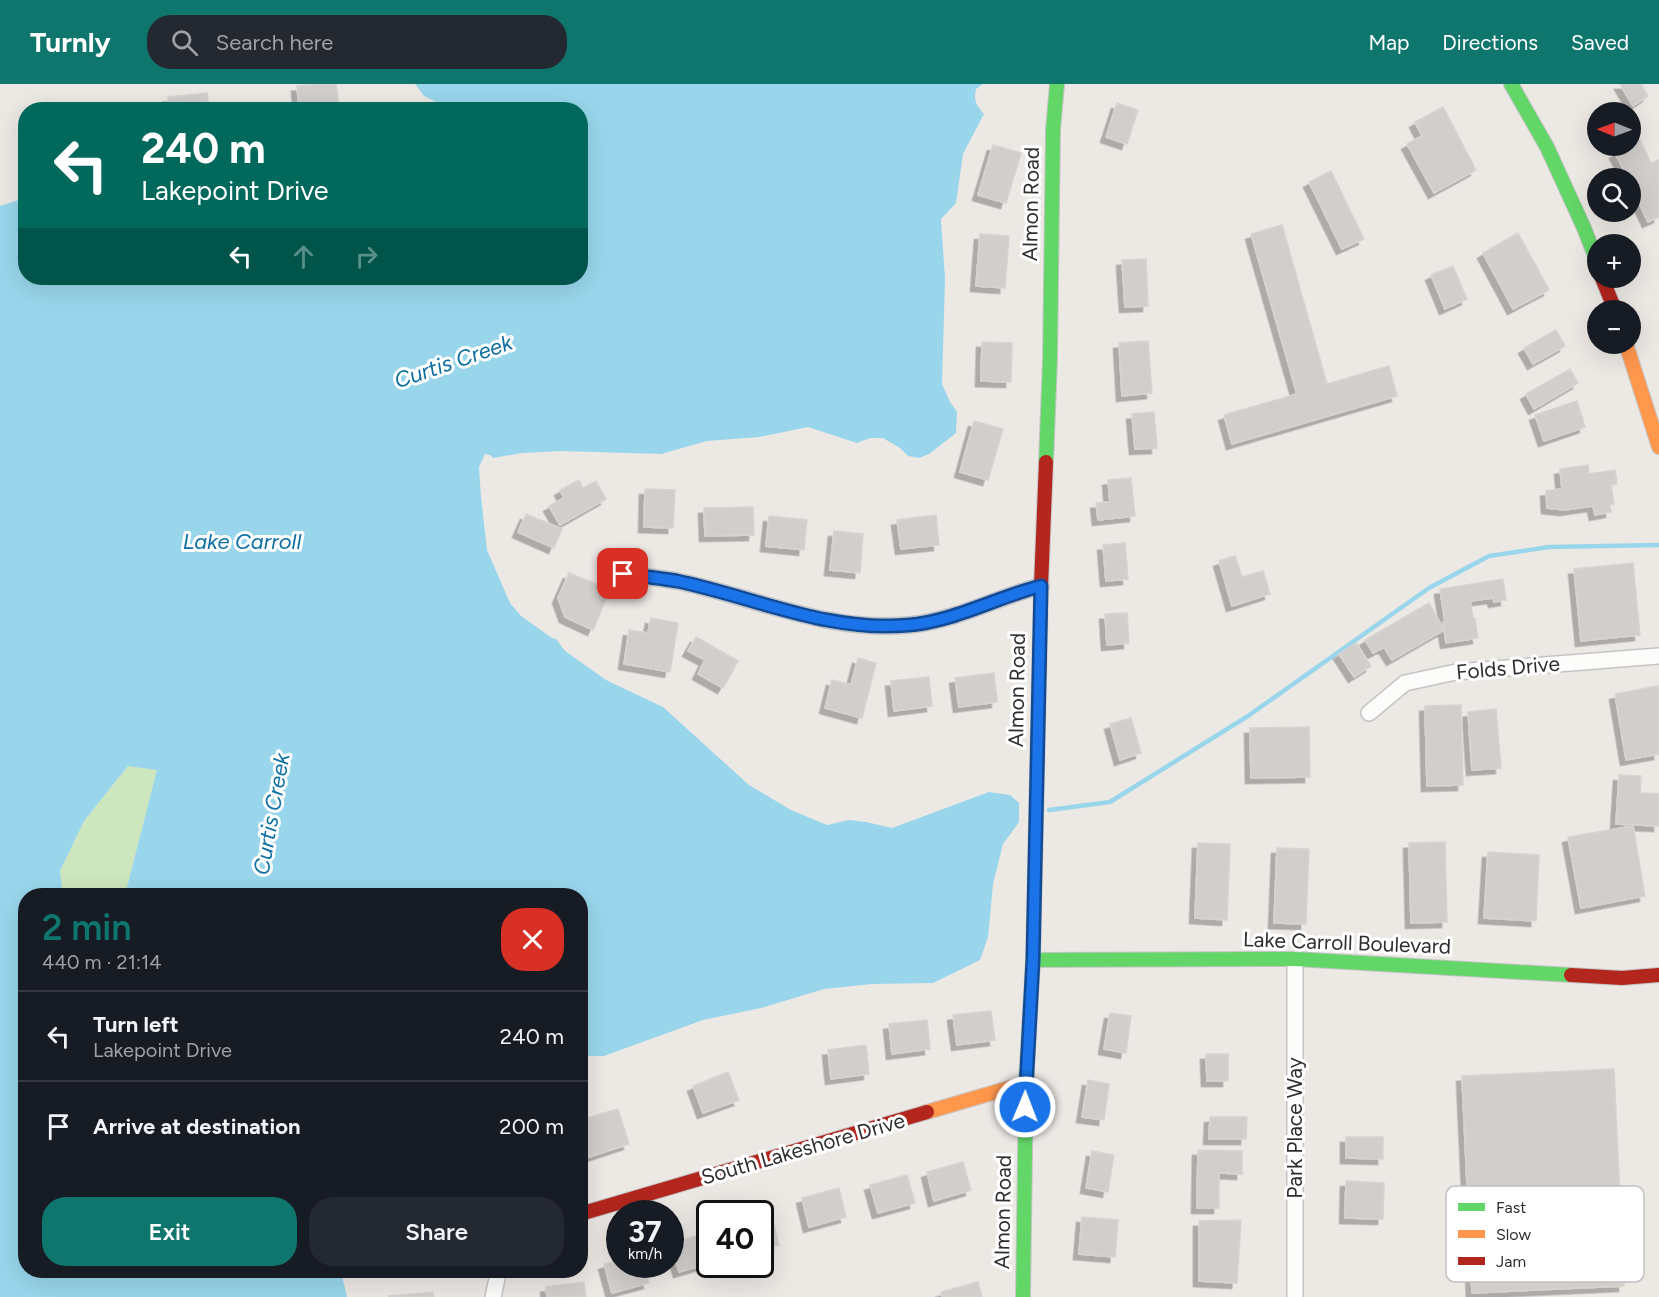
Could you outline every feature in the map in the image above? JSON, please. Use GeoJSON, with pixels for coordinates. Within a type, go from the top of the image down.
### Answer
{"type":"FeatureCollection","features":[{"type":"Feature","properties":{"kind":"street","name":"Almon Road"},"geometry":{"type":"LineString","coordinates":[[1023,1297],[1026,1083],[1033,960],[1041,586],[1050,359],[1053,130],[1057,84]]}},
{"type":"Feature","properties":{"kind":"street"},"geometry":{"type":"LineString","coordinates":[[1511,84],[1547,147],[1587,236]]}},
{"type":"Feature","properties":{"kind":"street"},"geometry":{"type":"LineString","coordinates":[[1629,354],[1659,447]]}},
{"type":"Feature","properties":{"kind":"street"},"geometry":{"type":"LineString","coordinates":[[623,574],[677,581],[819,619],[879,627],[912,625],[949,617],[1020,591],[1041,586]]}},
{"type":"Feature","properties":{"kind":"street","name":"Folds Drive"},"geometry":{"type":"LineString","coordinates":[[1369,713],[1405,683],[1456,672],[1659,656]]}},
{"type":"Feature","properties":{"kind":"street","name":"Lake Carroll Boulevard"},"geometry":{"type":"LineString","coordinates":[[1033,960],[1296,959],[1622,978],[1659,975]]}},
{"type":"Feature","properties":{"kind":"street","name":"Park Place Way"},"geometry":{"type":"LineString","coordinates":[[1295,1297],[1296,959]]}},
{"type":"Feature","properties":{"kind":"street","name":"South Lakeshore Drive"},"geometry":{"type":"LineString","coordinates":[[588,1212],[1026,1083]]}},
{"type":"Feature","properties":{"kind":"street"},"geometry":{"type":"LineString","coordinates":[[493,1297],[497,1278]]}},
{"type":"Feature","properties":{"kind":"green space"},"geometry":{"type":"Polygon","coordinates":[[[128,766],[158,769],[127,888],[62,888],[60,871],[84,821],[128,766]]]}},
{"type":"Feature","properties":{"kind":"water","name":"Lake Carroll"},"geometry":{"type":"Polygon","coordinates":[[[415,84],[983,84],[976,89],[975,100],[984,114],[963,154],[956,203],[941,219],[945,278],[942,384],[957,412],[956,433],[929,454],[919,458],[908,456],[900,448],[883,438],[870,438],[857,443],[808,427],[759,437],[707,441],[661,454],[561,451],[522,453],[493,458],[485,454],[479,467],[487,550],[510,603],[521,616],[556,639],[565,651],[606,680],[663,707],[749,785],[791,810],[827,825],[849,820],[892,828],[989,792],[1010,795],[1019,803],[1019,822],[1003,844],[993,884],[988,937],[980,960],[933,983],[872,984],[824,989],[761,1008],[703,1020],[604,1056],[588,1056],[588,888],[127,888],[157,770],[128,766],[84,821],[60,871],[62,888],[18,888],[18,1278],[343,1278],[347,1297],[0,1297],[0,206],[18,200],[18,285],[588,285],[588,102],[436,102],[424,96],[415,84]]]}},
{"type":"Feature","properties":{"kind":"building"},"geometry":{"type":"Polygon","coordinates":[[[336,84],[338,102],[298,102],[297,86],[336,84]]]}},
{"type":"Feature","properties":{"kind":"building"},"geometry":{"type":"Polygon","coordinates":[[[1620,84],[1641,84],[1648,96],[1639,102],[1631,102],[1620,84]]]}},
{"type":"Feature","properties":{"kind":"building"},"geometry":{"type":"Polygon","coordinates":[[[207,93],[208,102],[168,102],[168,97],[207,93]]]}},
{"type":"Feature","properties":{"kind":"building"},"geometry":{"type":"Polygon","coordinates":[[[1117,103],[1138,110],[1127,144],[1106,137],[1117,103]]]}},
{"type":"Feature","properties":{"kind":"building"},"geometry":{"type":"Polygon","coordinates":[[[1443,107],[1476,170],[1434,193],[1407,144],[1422,136],[1415,122],[1443,107]]]}},
{"type":"Feature","properties":{"kind":"building"},"geometry":{"type":"Polygon","coordinates":[[[1641,142],[1651,163],[1659,160],[1659,217],[1648,222],[1641,207],[1641,168],[1623,168],[1617,156],[1641,156],[1641,142]]]}},
{"type":"Feature","properties":{"kind":"building"},"geometry":{"type":"Polygon","coordinates":[[[993,145],[1021,153],[1006,203],[978,195],[993,145]]]}},
{"type":"Feature","properties":{"kind":"building"},"geometry":{"type":"Polygon","coordinates":[[[1331,171],[1364,239],[1342,249],[1309,182],[1331,171]]]}},
{"type":"Feature","properties":{"kind":"building"},"geometry":{"type":"Polygon","coordinates":[[[1282,225],[1327,384],[1389,366],[1397,396],[1232,444],[1224,415],[1297,394],[1251,234],[1282,225]]]}},
{"type":"Feature","properties":{"kind":"building"},"geometry":{"type":"Polygon","coordinates":[[[1518,233],[1549,290],[1513,309],[1483,253],[1518,233]]]}},
{"type":"Feature","properties":{"kind":"building"},"geometry":{"type":"Polygon","coordinates":[[[980,234],[1009,236],[1005,288],[976,286],[980,234]]]}},
{"type":"Feature","properties":{"kind":"building"},"geometry":{"type":"Polygon","coordinates":[[[1146,259],[1148,306],[1125,307],[1122,260],[1146,259]]]}},
{"type":"Feature","properties":{"kind":"building"},"geometry":{"type":"Polygon","coordinates":[[[1453,266],[1467,299],[1445,309],[1431,275],[1453,266]]]}},
{"type":"Feature","properties":{"kind":"building"},"geometry":{"type":"Polygon","coordinates":[[[1556,330],[1565,346],[1533,364],[1524,348],[1556,330]]]}},
{"type":"Feature","properties":{"kind":"building"},"geometry":{"type":"Polygon","coordinates":[[[1148,341],[1152,393],[1122,396],[1119,343],[1148,341]]]}},
{"type":"Feature","properties":{"kind":"building"},"geometry":{"type":"Polygon","coordinates":[[[982,342],[1012,343],[1011,382],[981,381],[982,342]]]}},
{"type":"Feature","properties":{"kind":"building"},"geometry":{"type":"Polygon","coordinates":[[[1570,369],[1578,383],[1534,409],[1526,394],[1570,369]]]}},
{"type":"Feature","properties":{"kind":"building"},"geometry":{"type":"Polygon","coordinates":[[[1577,401],[1585,427],[1544,441],[1535,415],[1577,401]]]}},
{"type":"Feature","properties":{"kind":"building"},"geometry":{"type":"Polygon","coordinates":[[[1154,412],[1157,448],[1135,449],[1132,414],[1154,412]]]}},
{"type":"Feature","properties":{"kind":"building"},"geometry":{"type":"Polygon","coordinates":[[[974,421],[1003,429],[988,480],[960,472],[974,421]]]}},
{"type":"Feature","properties":{"kind":"building"},"geometry":{"type":"Polygon","coordinates":[[[1588,465],[1589,474],[1615,470],[1617,484],[1611,485],[1614,504],[1610,504],[1611,512],[1595,515],[1593,506],[1565,510],[1547,508],[1546,491],[1562,489],[1560,469],[1588,465]]]}},
{"type":"Feature","properties":{"kind":"building"},"geometry":{"type":"Polygon","coordinates":[[[1131,478],[1135,516],[1098,520],[1096,503],[1110,502],[1108,480],[1131,478]]]}},
{"type":"Feature","properties":{"kind":"building"},"geometry":{"type":"Polygon","coordinates":[[[579,480],[583,488],[596,481],[606,499],[560,525],[549,506],[564,498],[560,490],[579,480]]]}},
{"type":"Feature","properties":{"kind":"building"},"geometry":{"type":"Polygon","coordinates":[[[645,489],[675,490],[673,528],[644,527],[645,489]]]}},
{"type":"Feature","properties":{"kind":"building"},"geometry":{"type":"Polygon","coordinates":[[[753,507],[754,535],[705,536],[704,508],[753,507]]]}},
{"type":"Feature","properties":{"kind":"building"},"geometry":{"type":"Polygon","coordinates":[[[526,514],[562,529],[554,548],[518,532],[526,514]]]}},
{"type":"Feature","properties":{"kind":"building"},"geometry":{"type":"Polygon","coordinates":[[[936,515],[939,545],[901,549],[897,520],[936,515]]]}},
{"type":"Feature","properties":{"kind":"building"},"geometry":{"type":"Polygon","coordinates":[[[769,516],[807,520],[804,550],[766,546],[769,516]]]}},
{"type":"Feature","properties":{"kind":"building"},"geometry":{"type":"Polygon","coordinates":[[[834,531],[863,534],[860,573],[830,570],[834,531]]]}},
{"type":"Feature","properties":{"kind":"building"},"geometry":{"type":"Polygon","coordinates":[[[1125,543],[1128,579],[1106,581],[1103,545],[1125,543]]]}},
{"type":"Feature","properties":{"kind":"building"},"geometry":{"type":"Polygon","coordinates":[[[1235,556],[1242,577],[1263,571],[1270,594],[1232,606],[1219,561],[1235,556]]]}},
{"type":"Feature","properties":{"kind":"building"},"geometry":{"type":"Polygon","coordinates":[[[1633,563],[1640,635],[1581,641],[1574,569],[1633,563]]]}},
{"type":"Feature","properties":{"kind":"building"},"geometry":{"type":"Polygon","coordinates":[[[569,573],[610,590],[593,630],[565,617],[558,598],[569,573]]]}},
{"type":"Feature","properties":{"kind":"building"},"geometry":{"type":"Polygon","coordinates":[[[1503,579],[1506,600],[1494,602],[1493,598],[1470,601],[1478,638],[1446,643],[1440,589],[1503,579]]]}},
{"type":"Feature","properties":{"kind":"building"},"geometry":{"type":"Polygon","coordinates":[[[1429,603],[1444,630],[1392,660],[1384,647],[1373,653],[1365,640],[1429,603]]]}},
{"type":"Feature","properties":{"kind":"building"},"geometry":{"type":"Polygon","coordinates":[[[1127,613],[1129,643],[1107,645],[1105,614],[1127,613]]]}},
{"type":"Feature","properties":{"kind":"building"},"geometry":{"type":"Polygon","coordinates":[[[651,618],[678,623],[670,672],[624,664],[629,630],[648,633],[651,618]]]}},
{"type":"Feature","properties":{"kind":"building"},"geometry":{"type":"Polygon","coordinates":[[[696,637],[738,661],[723,688],[698,674],[705,660],[688,651],[696,637]]]}},
{"type":"Feature","properties":{"kind":"building"},"geometry":{"type":"Polygon","coordinates":[[[1356,643],[1371,666],[1354,677],[1339,654],[1356,643]]]}},
{"type":"Feature","properties":{"kind":"building"},"geometry":{"type":"Polygon","coordinates":[[[858,658],[876,663],[862,718],[825,708],[832,680],[851,685],[858,658]]]}},
{"type":"Feature","properties":{"kind":"building"},"geometry":{"type":"Polygon","coordinates":[[[994,673],[997,702],[959,707],[955,678],[994,673]]]}},
{"type":"Feature","properties":{"kind":"building"},"geometry":{"type":"Polygon","coordinates":[[[929,677],[932,706],[894,711],[891,681],[929,677]]]}},
{"type":"Feature","properties":{"kind":"building"},"geometry":{"type":"Polygon","coordinates":[[[1658,686],[1659,754],[1626,760],[1615,694],[1658,686]]]}},
{"type":"Feature","properties":{"kind":"building"},"geometry":{"type":"Polygon","coordinates":[[[1461,705],[1463,785],[1427,786],[1425,706],[1461,705]]]}},
{"type":"Feature","properties":{"kind":"building"},"geometry":{"type":"Polygon","coordinates":[[[1496,709],[1501,768],[1472,770],[1468,712],[1496,709]]]}},
{"type":"Feature","properties":{"kind":"building"},"geometry":{"type":"Polygon","coordinates":[[[1131,718],[1141,753],[1120,760],[1110,724],[1131,718]]]}},
{"type":"Feature","properties":{"kind":"building"},"geometry":{"type":"Polygon","coordinates":[[[1309,727],[1310,777],[1251,778],[1250,728],[1309,727]]]}},
{"type":"Feature","properties":{"kind":"building"},"geometry":{"type":"Polygon","coordinates":[[[1619,775],[1641,776],[1640,793],[1659,794],[1659,826],[1616,824],[1619,775]]]}},
{"type":"Feature","properties":{"kind":"building"},"geometry":{"type":"Polygon","coordinates":[[[1633,826],[1645,896],[1581,908],[1568,837],[1633,826]]]}},
{"type":"Feature","properties":{"kind":"building"},"geometry":{"type":"Polygon","coordinates":[[[1445,842],[1447,922],[1411,923],[1409,843],[1445,842]]]}},
{"type":"Feature","properties":{"kind":"building"},"geometry":{"type":"Polygon","coordinates":[[[1198,843],[1230,844],[1227,920],[1195,918],[1198,843]]]}},
{"type":"Feature","properties":{"kind":"building"},"geometry":{"type":"Polygon","coordinates":[[[1277,848],[1309,849],[1306,924],[1274,923],[1277,848]]]}},
{"type":"Feature","properties":{"kind":"building"},"geometry":{"type":"Polygon","coordinates":[[[1488,852],[1539,855],[1536,921],[1484,918],[1488,852]]]}},
{"type":"Feature","properties":{"kind":"building"},"geometry":{"type":"Polygon","coordinates":[[[991,1011],[995,1040],[957,1045],[953,1015],[991,1011]]]}},
{"type":"Feature","properties":{"kind":"building"},"geometry":{"type":"Polygon","coordinates":[[[1110,1013],[1131,1016],[1126,1053],[1104,1049],[1110,1013]]]}},
{"type":"Feature","properties":{"kind":"building"},"geometry":{"type":"Polygon","coordinates":[[[927,1020],[930,1049],[892,1054],[889,1024],[927,1020]]]}},
{"type":"Feature","properties":{"kind":"building"},"geometry":{"type":"Polygon","coordinates":[[[866,1045],[869,1074],[831,1079],[828,1050],[866,1045]]]}},
{"type":"Feature","properties":{"kind":"building"},"geometry":{"type":"Polygon","coordinates":[[[1206,1054],[1228,1054],[1228,1081],[1207,1081],[1206,1054]]]}},
{"type":"Feature","properties":{"kind":"building"},"geometry":{"type":"Polygon","coordinates":[[[1614,1069],[1619,1186],[1467,1186],[1462,1076],[1614,1069]]]}},
{"type":"Feature","properties":{"kind":"building"},"geometry":{"type":"Polygon","coordinates":[[[728,1072],[739,1100],[703,1113],[693,1086],[728,1072]]]}},
{"type":"Feature","properties":{"kind":"building"},"geometry":{"type":"Polygon","coordinates":[[[1088,1080],[1109,1084],[1104,1120],[1082,1117],[1088,1080]]]}},
{"type":"Feature","properties":{"kind":"building"},"geometry":{"type":"Polygon","coordinates":[[[618,1109],[629,1144],[588,1157],[588,1118],[618,1109]]]}},
{"type":"Feature","properties":{"kind":"building"},"geometry":{"type":"Polygon","coordinates":[[[1210,1117],[1247,1117],[1246,1139],[1209,1139],[1210,1117]]]}},
{"type":"Feature","properties":{"kind":"building"},"geometry":{"type":"Polygon","coordinates":[[[1346,1137],[1383,1137],[1383,1159],[1346,1158],[1346,1137]]]}},
{"type":"Feature","properties":{"kind":"building"},"geometry":{"type":"Polygon","coordinates":[[[1198,1150],[1242,1151],[1242,1174],[1219,1173],[1219,1208],[1197,1208],[1198,1150]]]}},
{"type":"Feature","properties":{"kind":"building"},"geometry":{"type":"Polygon","coordinates":[[[1092,1151],[1114,1155],[1108,1192],[1086,1188],[1092,1151]]]}},
{"type":"Feature","properties":{"kind":"building"},"geometry":{"type":"Polygon","coordinates":[[[963,1162],[971,1190],[934,1201],[927,1172],[963,1162]]]}},
{"type":"Feature","properties":{"kind":"building"},"geometry":{"type":"Polygon","coordinates":[[[907,1175],[915,1203],[878,1213],[870,1185],[907,1175]]]}},
{"type":"Feature","properties":{"kind":"building"},"geometry":{"type":"Polygon","coordinates":[[[1346,1181],[1384,1183],[1383,1219],[1345,1218],[1346,1181]]]}},
{"type":"Feature","properties":{"kind":"building"},"geometry":{"type":"Polygon","coordinates":[[[839,1188],[846,1217],[809,1227],[802,1198],[839,1188]]]}},
{"type":"Feature","properties":{"kind":"building"},"geometry":{"type":"Polygon","coordinates":[[[1082,1217],[1118,1220],[1115,1257],[1079,1254],[1082,1217]]]}},
{"type":"Feature","properties":{"kind":"building"},"geometry":{"type":"Polygon","coordinates":[[[1241,1220],[1237,1283],[1199,1281],[1199,1221],[1241,1220]]]}},
{"type":"Feature","properties":{"kind":"building"},"geometry":{"type":"Polygon","coordinates":[[[774,1225],[779,1245],[774,1247],[774,1225]]]}},
{"type":"Feature","properties":{"kind":"building"},"geometry":{"type":"Polygon","coordinates":[[[696,1236],[696,1267],[684,1271],[684,1239],[696,1236]]]}},
{"type":"Feature","properties":{"kind":"building"},"geometry":{"type":"Polygon","coordinates":[[[608,1278],[648,1278],[649,1283],[612,1293],[608,1278]]]}},
{"type":"Feature","properties":{"kind":"building"},"geometry":{"type":"Polygon","coordinates":[[[584,1282],[586,1297],[547,1297],[546,1287],[584,1282]]]}},
{"type":"Feature","properties":{"kind":"building"},"geometry":{"type":"Polygon","coordinates":[[[978,1282],[982,1297],[942,1297],[941,1292],[978,1282]]]}},
{"type":"Feature","properties":{"kind":"building"},"geometry":{"type":"Polygon","coordinates":[[[1471,1282],[1624,1282],[1624,1286],[1472,1293],[1471,1282]]]}},
{"type":"Feature","properties":{"kind":"building"},"geometry":{"type":"Polygon","coordinates":[[[433,1292],[434,1297],[389,1297],[389,1296],[433,1292]]]}},
{"type":"Feature","properties":{"kind":"waterway"},"geometry":{"type":"LineString","coordinates":[[1049,810],[1110,802],[1248,716],[1429,588],[1489,556],[1549,547],[1659,545]]}},
{"type":"Feature","properties":{"kind":"traffic: fast"},"geometry":{"type":"LineString","coordinates":[[1046,462],[1050,359],[1053,130],[1057,84]]}},
{"type":"Feature","properties":{"kind":"traffic: fast"},"geometry":{"type":"LineString","coordinates":[[1511,84],[1547,147],[1587,236]]}},
{"type":"Feature","properties":{"kind":"traffic: fast"},"geometry":{"type":"LineString","coordinates":[[1023,1297],[1026,1083],[1033,960],[1037,774]]}},
{"type":"Feature","properties":{"kind":"traffic: fast"},"geometry":{"type":"LineString","coordinates":[[1033,960],[1295,959],[1571,975]]}},
{"type":"Feature","properties":{"kind":"traffic: slow"},"geometry":{"type":"LineString","coordinates":[[1629,354],[1659,447]]}},
{"type":"Feature","properties":{"kind":"traffic: slow"},"geometry":{"type":"LineString","coordinates":[[927,1112],[1026,1083]]}},
{"type":"Feature","properties":{"kind":"traffic: jam"},"geometry":{"type":"LineString","coordinates":[[1606,288],[1611,300]]}},
{"type":"Feature","properties":{"kind":"traffic: jam"},"geometry":{"type":"LineString","coordinates":[[1037,774],[1046,462]]}},
{"type":"Feature","properties":{"kind":"traffic: jam"},"geometry":{"type":"LineString","coordinates":[[1571,975],[1622,978],[1659,975]]}},
{"type":"Feature","properties":{"kind":"traffic: jam"},"geometry":{"type":"LineString","coordinates":[[588,1212],[927,1112]]}},
{"type":"Feature","properties":{"kind":"route"},"geometry":{"type":"LineString","coordinates":[[623,574],[677,581],[819,619],[879,627],[912,625],[949,617],[1020,591],[1041,586],[1033,960],[1025,1107]]}},
{"type":"Feature","properties":{"kind":"water label","name":"Curtis Creek"},"geometry":{"type":"Point","coordinates":[453,361]}},
{"type":"Feature","properties":{"kind":"water label","name":"Curtis Creek"},"geometry":{"type":"Point","coordinates":[271,814]}}]}
